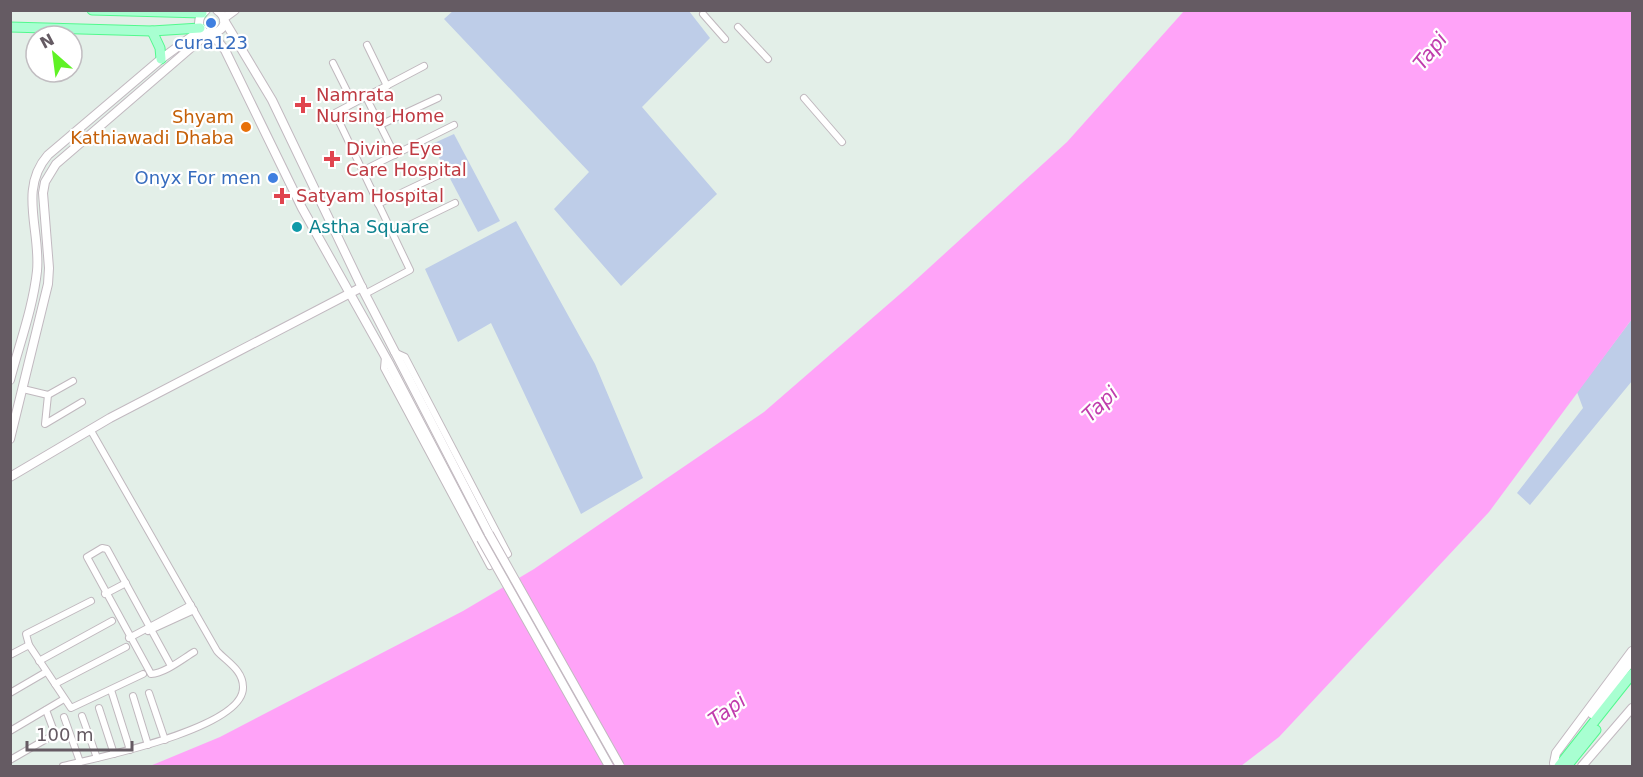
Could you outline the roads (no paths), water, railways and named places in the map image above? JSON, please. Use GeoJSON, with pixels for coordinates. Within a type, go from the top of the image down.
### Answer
{"type":"FeatureCollection","features":[{"type":"Feature","properties":{"kind":"main road"},"geometry":{"type":"LineString","coordinates":[[92,10],[204,12],[199,21],[205,31],[225,50],[302,208],[485,536],[609,766]]}},
{"type":"Feature","properties":{"kind":"main road"},"geometry":{"type":"LineString","coordinates":[[217,10],[272,100],[363,291],[485,536],[620,766]]}},
{"type":"Feature","properties":{"kind":"main road"},"geometry":{"type":"LineString","coordinates":[[10,27],[152,32],[220,31],[224,19],[235,10]]}},
{"type":"Feature","properties":{"kind":"main road"},"geometry":{"type":"LineString","coordinates":[[10,380],[37,270],[32,194],[36,171],[48,155],[161,59],[205,31]]}},
{"type":"Feature","properties":{"kind":"main road"},"geometry":{"type":"LineString","coordinates":[[10,439],[49,275],[43,200],[45,182],[56,164],[134,97],[205,31]]}},
{"type":"Feature","properties":{"kind":"main road"},"geometry":{"type":"LineString","coordinates":[[152,32],[160,48],[161,59]]}},
{"type":"Feature","properties":{"kind":"main road"},"geometry":{"type":"LineString","coordinates":[[127,88],[134,97]]}},
{"type":"Feature","properties":{"kind":"main road"},"geometry":{"type":"LineString","coordinates":[[10,477],[90,429],[351,293],[363,291]]}},
{"type":"Feature","properties":{"kind":"main road"},"geometry":{"type":"LineString","coordinates":[[1555,765],[1556,753],[1632,651]]}},
{"type":"Feature","properties":{"kind":"main road"},"geometry":{"type":"LineString","coordinates":[[1555,765],[1632,663]]}},
{"type":"Feature","properties":{"kind":"main road"},"geometry":{"type":"LineString","coordinates":[[1555,765],[1632,674]]}},
{"type":"Feature","properties":{"kind":"main road"},"geometry":{"type":"LineString","coordinates":[[1567,766],[1632,683]]}},
{"type":"Feature","properties":{"kind":"main road"},"geometry":{"type":"LineString","coordinates":[[1582,766],[1632,708]]}},
{"type":"Feature","properties":{"kind":"street"},"geometry":{"type":"LineString","coordinates":[[703,14],[725,39]]}},
{"type":"Feature","properties":{"kind":"street"},"geometry":{"type":"LineString","coordinates":[[738,27],[768,59]]}},
{"type":"Feature","properties":{"kind":"street"},"geometry":{"type":"LineString","coordinates":[[367,45],[387,86]]}},
{"type":"Feature","properties":{"kind":"street"},"geometry":{"type":"LineString","coordinates":[[333,63],[353,103]]}},
{"type":"Feature","properties":{"kind":"street"},"geometry":{"type":"LineString","coordinates":[[363,291],[410,272],[336,116],[336,111],[424,66]]}},
{"type":"Feature","properties":{"kind":"street"},"geometry":{"type":"LineString","coordinates":[[366,97],[395,155]]}},
{"type":"Feature","properties":{"kind":"street"},"geometry":{"type":"LineString","coordinates":[[380,125],[438,98]]}},
{"type":"Feature","properties":{"kind":"street"},"geometry":{"type":"LineString","coordinates":[[804,98],[842,142]]}},
{"type":"Feature","properties":{"kind":"street"},"geometry":{"type":"LineString","coordinates":[[362,171],[454,125]]}},
{"type":"Feature","properties":{"kind":"street"},"geometry":{"type":"LineString","coordinates":[[378,204],[441,174]]}},
{"type":"Feature","properties":{"kind":"street"},"geometry":{"type":"LineString","coordinates":[[393,233],[455,203]]}},
{"type":"Feature","properties":{"kind":"street"},"geometry":{"type":"LineString","coordinates":[[385,356],[384,368],[490,566],[508,554],[405,357],[394,352]]}},
{"type":"Feature","properties":{"kind":"street"},"geometry":{"type":"LineString","coordinates":[[23,389],[48,395],[73,381]]}},
{"type":"Feature","properties":{"kind":"street"},"geometry":{"type":"LineString","coordinates":[[48,395],[45,411],[46,424],[82,402]]}},
{"type":"Feature","properties":{"kind":"street"},"geometry":{"type":"LineString","coordinates":[[63,766],[165,740],[233,709],[242,698],[242,679],[237,670],[217,651],[90,429]]}},
{"type":"Feature","properties":{"kind":"street"},"geometry":{"type":"LineString","coordinates":[[171,666],[106,548],[88,556],[86,559],[151,674],[171,666],[194,652]]}},
{"type":"Feature","properties":{"kind":"street"},"geometry":{"type":"LineString","coordinates":[[105,594],[126,583]]}},
{"type":"Feature","properties":{"kind":"street"},"geometry":{"type":"LineString","coordinates":[[91,601],[26,634],[29,645],[64,699],[71,708],[76,708],[143,674]]}},
{"type":"Feature","properties":{"kind":"street"},"geometry":{"type":"LineString","coordinates":[[129,638],[192,608]]}},
{"type":"Feature","properties":{"kind":"street"},"geometry":{"type":"LineString","coordinates":[[39,661],[112,621]]}},
{"type":"Feature","properties":{"kind":"street"},"geometry":{"type":"LineString","coordinates":[[10,655],[29,645]]}},
{"type":"Feature","properties":{"kind":"street"},"geometry":{"type":"LineString","coordinates":[[55,684],[126,647]]}},
{"type":"Feature","properties":{"kind":"street"},"geometry":{"type":"LineString","coordinates":[[10,693],[46,672]]}},
{"type":"Feature","properties":{"kind":"street"},"geometry":{"type":"LineString","coordinates":[[111,690],[130,750]]}},
{"type":"Feature","properties":{"kind":"street"},"geometry":{"type":"LineString","coordinates":[[149,693],[165,740]]}},
{"type":"Feature","properties":{"kind":"street"},"geometry":{"type":"LineString","coordinates":[[133,696],[148,745]]}},
{"type":"Feature","properties":{"kind":"street"},"geometry":{"type":"LineString","coordinates":[[10,731],[64,699]]}},
{"type":"Feature","properties":{"kind":"street"},"geometry":{"type":"LineString","coordinates":[[99,708],[114,754]]}},
{"type":"Feature","properties":{"kind":"street"},"geometry":{"type":"LineString","coordinates":[[10,760],[55,734],[46,710]]}},
{"type":"Feature","properties":{"kind":"street"},"geometry":{"type":"LineString","coordinates":[[82,716],[97,758]]}},
{"type":"Feature","properties":{"kind":"street"},"geometry":{"type":"LineString","coordinates":[[64,717],[80,762]]}},
{"type":"Feature","properties":{"kind":"water","name":"Tapi"},"geometry":{"type":"Polygon","coordinates":[[[1184,11],[1632,11],[1632,319],[1489,512],[1279,737],[1241,766],[150,766],[220,737],[463,611],[534,569],[764,412],[907,288],[1067,142],[1184,11]]]}},
{"type":"Feature","properties":{"kind":"place","name":"cura123"},"geometry":{"type":"Point","coordinates":[211,23]}},
{"type":"Feature","properties":{"kind":"place","name":"Namrata Nursing Home"},"geometry":{"type":"Point","coordinates":[303,105]}},
{"type":"Feature","properties":{"kind":"place","name":"Shyam Kathiawadi Dhaba"},"geometry":{"type":"Point","coordinates":[246,127]}},
{"type":"Feature","properties":{"kind":"place","name":"Divine Eye Care Hospital"},"geometry":{"type":"Point","coordinates":[332,159]}},
{"type":"Feature","properties":{"kind":"place","name":"Onyx For men"},"geometry":{"type":"Point","coordinates":[273,178]}},
{"type":"Feature","properties":{"kind":"place","name":"Satyam Hospital"},"geometry":{"type":"Point","coordinates":[282,196]}},
{"type":"Feature","properties":{"kind":"place","name":"Astha Square"},"geometry":{"type":"Point","coordinates":[297,227]}}]}
